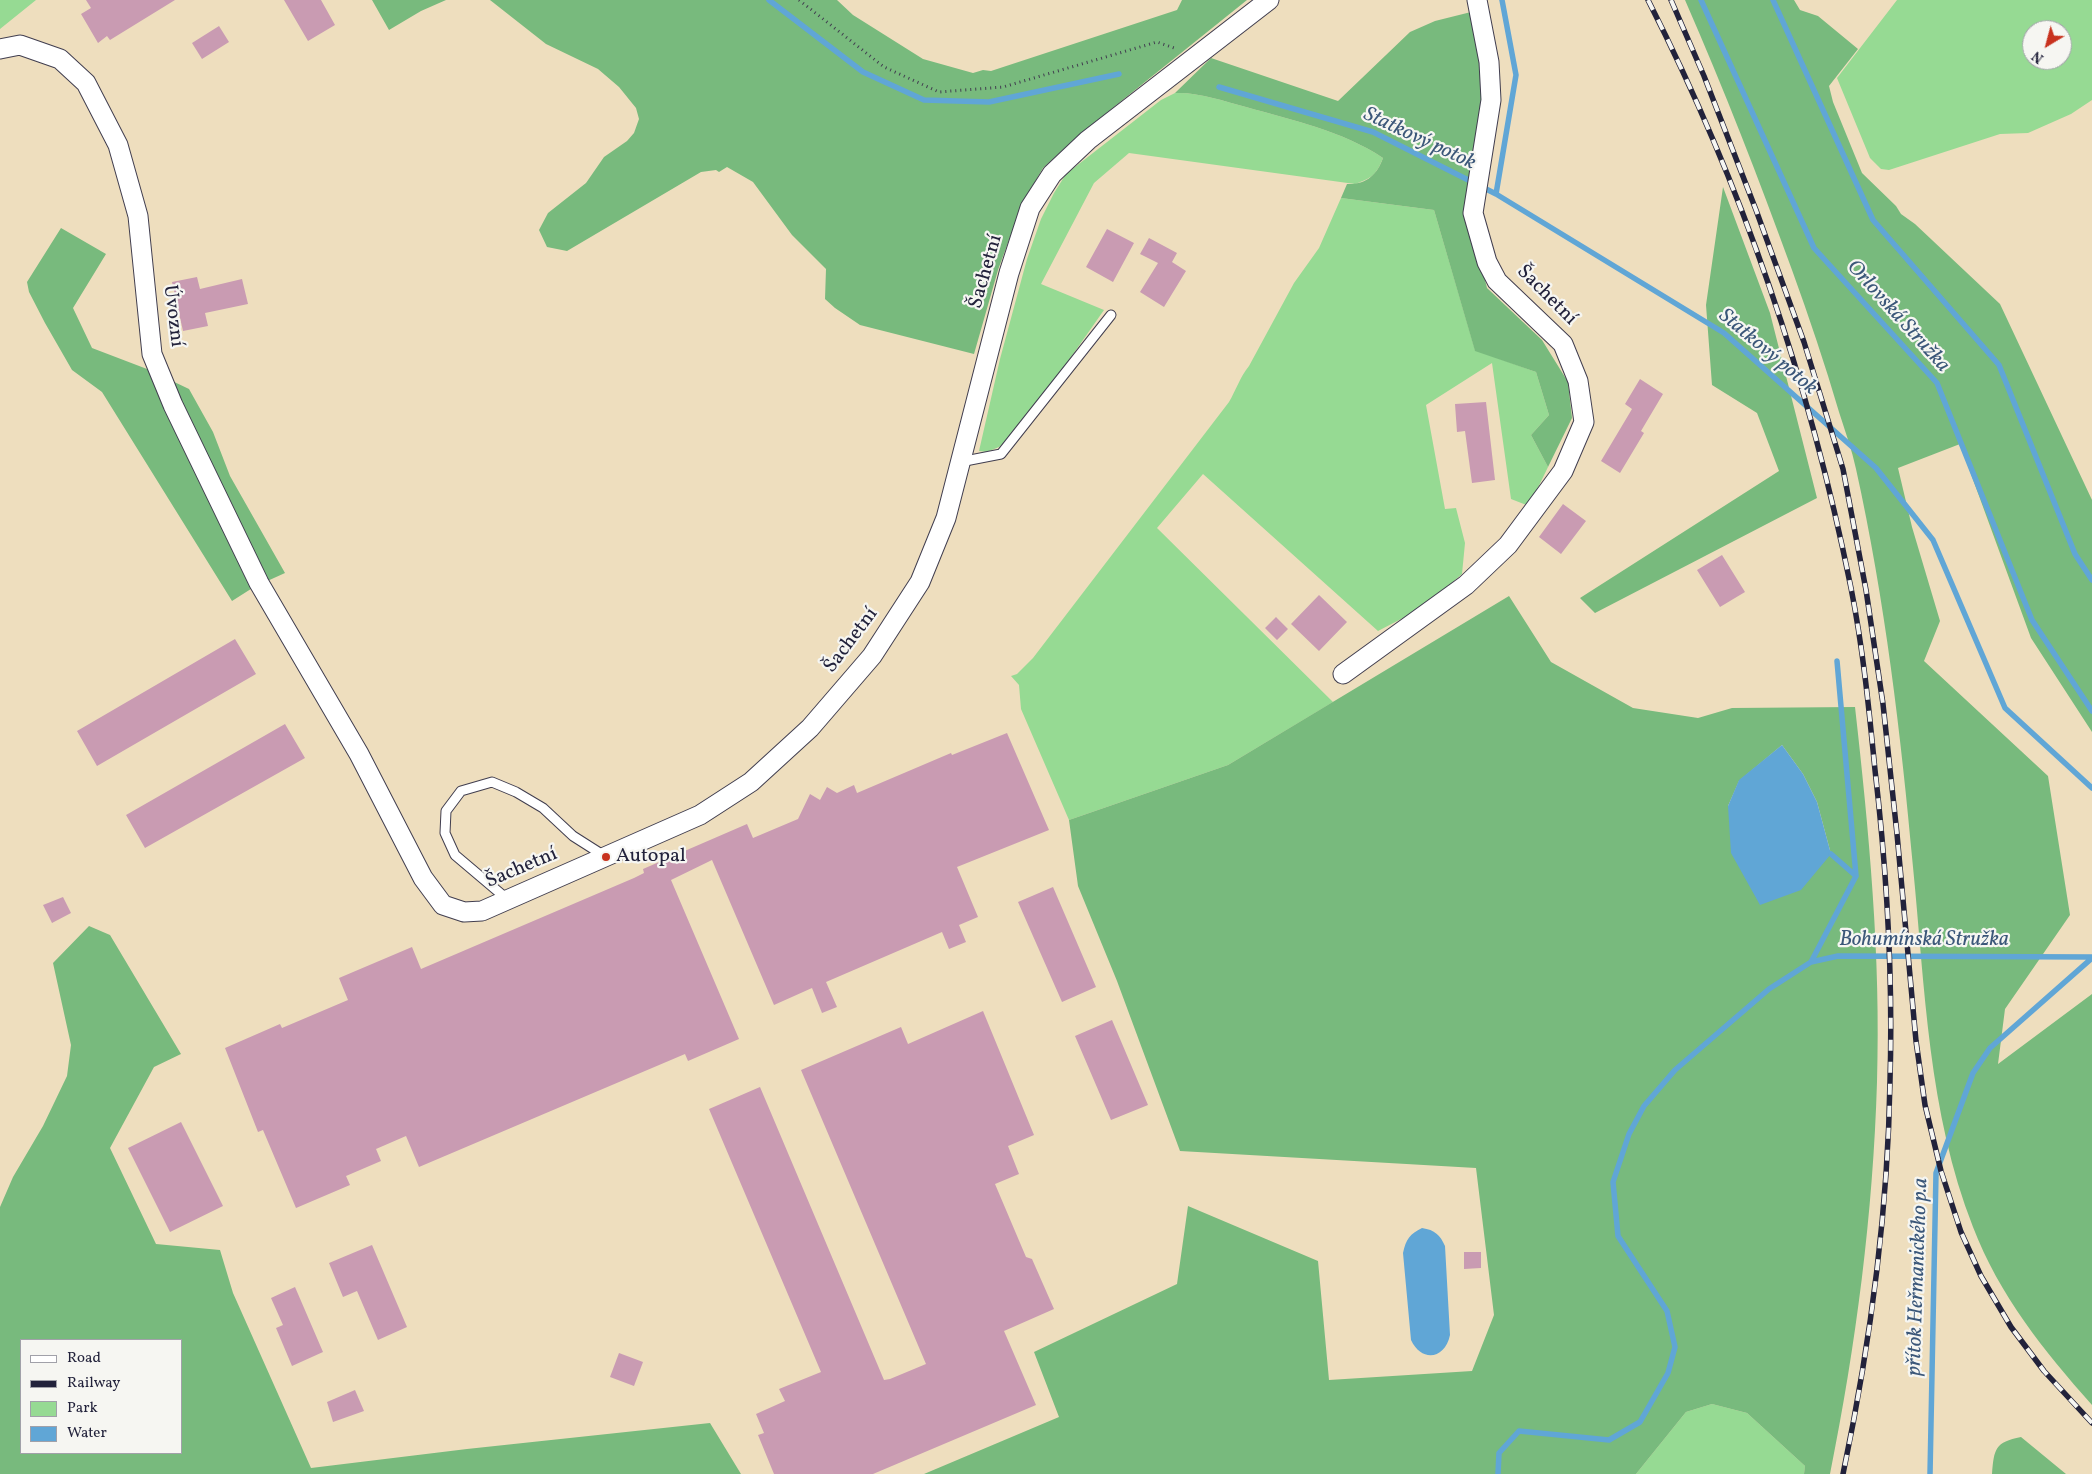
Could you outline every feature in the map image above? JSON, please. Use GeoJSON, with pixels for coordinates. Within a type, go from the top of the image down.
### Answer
{"type":"FeatureCollection","features":[{"type":"Feature","properties":{"kind":"street","name":"Šachetní"},"geometry":{"type":"LineString","coordinates":[[304,658],[360,754],[423,878],[443,905],[464,912],[482,910],[606,857],[700,814],[751,782],[810,728],[872,656],[920,582],[946,518],[1009,273],[1030,208],[1052,174],[1088,140],[1269,0]]}},
{"type":"Feature","properties":{"kind":"street","name":"Šachetní"},"geometry":{"type":"LineString","coordinates":[[1343,674],[1466,585],[1508,545],[1563,471],[1584,422],[1578,380],[1562,344],[1536,316],[1497,281],[1487,262],[1473,213],[1491,100],[1490,62],[1478,0]]}},
{"type":"Feature","properties":{"kind":"street","name":"Úvozní"},"geometry":{"type":"LineString","coordinates":[[0,49],[20,45],[60,59],[86,83],[118,145],[138,216],[152,354],[173,404],[259,583],[304,658]]}},
{"type":"Feature","properties":{"kind":"lane"},"geometry":{"type":"LineString","coordinates":[[960,462],[1001,454],[1111,316]]}},
{"type":"Feature","properties":{"kind":"lane"},"geometry":{"type":"LineString","coordinates":[[507,899],[455,855],[445,833],[446,811],[461,792],[492,782],[516,792],[543,808],[573,836],[606,857]]}},
{"type":"Feature","properties":{"kind":"path"},"geometry":{"type":"LineString","coordinates":[[799,0],[884,67],[939,92],[1003,87],[1157,42],[1199,56]]}},
{"type":"Feature","properties":{"kind":"green space"},"geometry":{"type":"Polygon","coordinates":[[[0,0],[36,0],[0,29],[0,0]]]}},
{"type":"Feature","properties":{"kind":"green space"},"geometry":{"type":"Polygon","coordinates":[[[372,0],[446,0],[421,11],[389,30],[372,0]]]}},
{"type":"Feature","properties":{"kind":"green space"},"geometry":{"type":"Polygon","coordinates":[[[490,0],[837,0],[853,15],[923,59],[973,73],[983,70],[991,71],[1177,10],[1182,0],[1247,0],[1079,135],[1043,168],[1022,204],[998,270],[974,354],[860,325],[835,308],[825,299],[826,269],[792,235],[753,182],[727,167],[719,172],[716,170],[701,172],[567,251],[547,247],[539,230],[548,213],[586,183],[604,157],[627,141],[634,133],[639,119],[636,108],[619,87],[598,69],[546,44],[490,0]]]}},
{"type":"Feature","properties":{"kind":"green space"},"geometry":{"type":"Polygon","coordinates":[[[1685,0],[1794,0],[1800,10],[1818,16],[1858,49],[1829,86],[1833,102],[1862,173],[1896,206],[1901,214],[1915,224],[2000,304],[2092,500],[2092,732],[2031,638],[1960,444],[1898,468],[1912,527],[1940,621],[1924,661],[2048,776],[2070,915],[2005,1009],[1998,1064],[2092,994],[2092,1405],[2040,1343],[2009,1299],[1973,1227],[1958,1183],[1946,1139],[1937,1094],[1925,1004],[1903,767],[1891,667],[1884,617],[1854,462],[1817,341],[1780,236],[1685,0]]]}},
{"type":"Feature","properties":{"kind":"green space"},"geometry":{"type":"Polygon","coordinates":[[[1897,0],[2092,0],[2092,100],[2071,114],[2028,133],[2000,134],[1889,170],[1881,169],[1870,158],[1837,78],[1897,0]]]}},
{"type":"Feature","properties":{"kind":"green space"},"geometry":{"type":"Polygon","coordinates":[[[1471,12],[1485,100],[1468,211],[1487,288],[1542,340],[1568,382],[1572,418],[1548,467],[1531,435],[1549,415],[1536,372],[1475,351],[1434,210],[1341,198],[1347,184],[1360,183],[1370,178],[1378,169],[1383,158],[1351,140],[1317,127],[1211,97],[1175,93],[1211,58],[1338,101],[1410,32],[1435,21],[1471,12]]]}},
{"type":"Feature","properties":{"kind":"green space"},"geometry":{"type":"Polygon","coordinates":[[[1175,93],[1211,97],[1317,127],[1351,140],[1383,158],[1373,175],[1355,184],[1129,153],[1094,183],[1041,284],[1104,310],[1043,397],[1010,438],[999,447],[987,452],[979,451],[1000,359],[1027,259],[1041,219],[1054,193],[1066,174],[1161,100],[1175,93]]]}},
{"type":"Feature","properties":{"kind":"green space"},"geometry":{"type":"Polygon","coordinates":[[[1723,187],[1770,313],[1817,498],[1595,613],[1580,598],[1779,471],[1757,413],[1712,385],[1706,305],[1723,187]]]}},
{"type":"Feature","properties":{"kind":"green space"},"geometry":{"type":"Polygon","coordinates":[[[1341,198],[1434,210],[1475,350],[1536,372],[1549,415],[1531,435],[1548,467],[1529,506],[1511,499],[1492,363],[1426,405],[1445,509],[1456,508],[1465,543],[1462,574],[1424,607],[1378,631],[1203,474],[1157,528],[1333,702],[1228,765],[1069,820],[1021,709],[1019,685],[1011,676],[1017,674],[1033,658],[1229,402],[1294,283],[1319,248],[1341,198]]]}},
{"type":"Feature","properties":{"kind":"green space"},"geometry":{"type":"Polygon","coordinates":[[[61,228],[106,254],[73,308],[92,348],[147,369],[189,389],[213,432],[230,476],[285,573],[254,587],[232,601],[102,392],[72,370],[29,292],[27,282],[61,228]]]}},
{"type":"Feature","properties":{"kind":"green space"},"geometry":{"type":"Polygon","coordinates":[[[1509,596],[1551,662],[1633,708],[1698,718],[1732,708],[1855,707],[1873,894],[1878,1035],[1877,1082],[1872,1181],[1862,1279],[1848,1377],[1830,1474],[1804,1474],[1805,1466],[1747,1413],[1712,1404],[1686,1412],[1636,1474],[924,1474],[1059,1417],[1034,1352],[1177,1284],[1188,1206],[1318,1261],[1329,1380],[1472,1371],[1494,1315],[1476,1168],[1180,1151],[1117,981],[1078,886],[1069,820],[1228,765],[1509,596]],[[1782,745],[1739,781],[1728,806],[1831,854],[1817,802],[1803,774],[1782,745]]]}},
{"type":"Feature","properties":{"kind":"green space"},"geometry":{"type":"Polygon","coordinates":[[[89,926],[110,935],[181,1054],[154,1067],[110,1148],[156,1244],[220,1250],[233,1293],[311,1468],[710,1423],[741,1474],[0,1474],[0,1207],[13,1177],[43,1126],[67,1076],[71,1045],[53,963],[89,926]]]}},
{"type":"Feature","properties":{"kind":"green space"},"geometry":{"type":"Polygon","coordinates":[[[1712,1404],[1747,1413],[1805,1466],[1804,1474],[1636,1474],[1686,1412],[1712,1404]]]}},
{"type":"Feature","properties":{"kind":"green space"},"geometry":{"type":"Polygon","coordinates":[[[2021,1437],[2066,1474],[1992,1474],[1995,1453],[2001,1444],[2021,1437]]]}},
{"type":"Feature","properties":{"kind":"water"},"geometry":{"type":"Polygon","coordinates":[[[1782,745],[1803,774],[1817,802],[1831,854],[1801,890],[1760,905],[1731,853],[1728,806],[1739,780],[1782,745]]]}},
{"type":"Feature","properties":{"kind":"water"},"geometry":{"type":"Polygon","coordinates":[[[1422,1228],[1436,1234],[1445,1246],[1450,1335],[1443,1349],[1433,1355],[1421,1352],[1411,1340],[1403,1253],[1409,1238],[1414,1232],[1422,1228]]]}},
{"type":"Feature","properties":{"kind":"building"},"geometry":{"type":"Polygon","coordinates":[[[86,0],[175,0],[110,40],[107,36],[98,43],[81,14],[91,8],[86,0]]]}},
{"type":"Feature","properties":{"kind":"building"},"geometry":{"type":"Polygon","coordinates":[[[284,0],[321,0],[335,25],[308,41],[284,0]]]}},
{"type":"Feature","properties":{"kind":"building"},"geometry":{"type":"Polygon","coordinates":[[[219,26],[229,42],[202,59],[192,43],[219,26]]]}},
{"type":"Feature","properties":{"kind":"building"},"geometry":{"type":"Polygon","coordinates":[[[1107,229],[1134,243],[1113,282],[1086,267],[1107,229]]]}},
{"type":"Feature","properties":{"kind":"building"},"geometry":{"type":"Polygon","coordinates":[[[1149,238],[1177,253],[1172,262],[1186,271],[1164,307],[1140,292],[1158,263],[1140,254],[1149,238]]]}},
{"type":"Feature","properties":{"kind":"building"},"geometry":{"type":"Polygon","coordinates":[[[197,277],[200,289],[242,279],[248,304],[205,313],[208,326],[183,331],[172,282],[197,277]]]}},
{"type":"Feature","properties":{"kind":"building"},"geometry":{"type":"Polygon","coordinates":[[[1640,379],[1663,394],[1641,431],[1644,433],[1620,473],[1601,461],[1632,409],[1625,404],[1640,379]]]}},
{"type":"Feature","properties":{"kind":"building"},"geometry":{"type":"Polygon","coordinates":[[[1486,402],[1495,480],[1472,483],[1465,431],[1457,432],[1455,404],[1486,402]]]}},
{"type":"Feature","properties":{"kind":"building"},"geometry":{"type":"Polygon","coordinates":[[[1563,504],[1586,521],[1561,554],[1539,537],[1563,504]]]}},
{"type":"Feature","properties":{"kind":"building"},"geometry":{"type":"Polygon","coordinates":[[[1722,555],[1745,592],[1720,607],[1697,570],[1722,555]]]}},
{"type":"Feature","properties":{"kind":"building"},"geometry":{"type":"Polygon","coordinates":[[[1319,595],[1347,622],[1319,651],[1291,624],[1319,595]]]}},
{"type":"Feature","properties":{"kind":"building"},"geometry":{"type":"Polygon","coordinates":[[[1276,617],[1288,629],[1277,640],[1265,628],[1276,617]]]}},
{"type":"Feature","properties":{"kind":"building"},"geometry":{"type":"Polygon","coordinates":[[[235,639],[256,674],[97,766],[77,731],[235,639]]]}},
{"type":"Feature","properties":{"kind":"building"},"geometry":{"type":"Polygon","coordinates":[[[285,724],[305,758],[145,848],[126,815],[285,724]]]}},
{"type":"Feature","properties":{"kind":"building"},"geometry":{"type":"Polygon","coordinates":[[[1007,733],[1049,830],[957,867],[978,917],[959,925],[966,942],[949,949],[942,932],[826,982],[837,1007],[822,1013],[812,988],[774,1005],[712,860],[671,880],[739,1039],[688,1061],[685,1054],[419,1167],[406,1136],[376,1149],[381,1161],[346,1176],[350,1185],[296,1208],[263,1130],[258,1132],[225,1048],[280,1024],[282,1028],[348,1000],[339,978],[412,947],[421,969],[634,878],[644,873],[643,869],[747,824],[753,838],[798,819],[810,794],[820,800],[827,787],[837,793],[854,785],[857,793],[951,753],[952,755],[1007,733]]]}},
{"type":"Feature","properties":{"kind":"building"},"geometry":{"type":"Polygon","coordinates":[[[1053,887],[1096,987],[1062,1002],[1018,902],[1053,887]]]}},
{"type":"Feature","properties":{"kind":"building"},"geometry":{"type":"Polygon","coordinates":[[[63,897],[71,913],[52,923],[43,905],[63,897]]]}},
{"type":"Feature","properties":{"kind":"building"},"geometry":{"type":"Polygon","coordinates":[[[983,1011],[1034,1135],[1008,1146],[1019,1174],[995,1184],[1026,1257],[1032,1259],[1054,1309],[1004,1331],[1036,1405],[873,1474],[774,1474],[758,1435],[764,1433],[756,1414],[785,1401],[779,1389],[821,1372],[709,1109],[760,1087],[884,1380],[890,1379],[926,1364],[801,1070],[901,1027],[908,1044],[983,1011]]]}},
{"type":"Feature","properties":{"kind":"building"},"geometry":{"type":"Polygon","coordinates":[[[1112,1020],[1148,1105],[1111,1120],[1075,1036],[1112,1020]]]}},
{"type":"Feature","properties":{"kind":"building"},"geometry":{"type":"Polygon","coordinates":[[[181,1122],[223,1206],[170,1232],[128,1148],[181,1122]]]}},
{"type":"Feature","properties":{"kind":"building"},"geometry":{"type":"Polygon","coordinates":[[[372,1245],[407,1327],[378,1340],[357,1291],[343,1297],[329,1263],[372,1245]]]}},
{"type":"Feature","properties":{"kind":"building"},"geometry":{"type":"Polygon","coordinates":[[[1464,1252],[1481,1252],[1481,1268],[1464,1269],[1464,1252]]]}},
{"type":"Feature","properties":{"kind":"building"},"geometry":{"type":"Polygon","coordinates":[[[295,1287],[323,1352],[292,1366],[276,1328],[283,1325],[271,1298],[295,1287]]]}},
{"type":"Feature","properties":{"kind":"building"},"geometry":{"type":"Polygon","coordinates":[[[619,1353],[643,1362],[634,1386],[610,1377],[619,1353]]]}},
{"type":"Feature","properties":{"kind":"building"},"geometry":{"type":"Polygon","coordinates":[[[355,1390],[364,1411],[333,1422],[327,1402],[355,1390]]]}},
{"type":"Feature","properties":{"kind":"waterway","name":"Statkový potok"},"geometry":{"type":"LineString","coordinates":[[769,0],[863,72],[924,100],[989,102],[1119,74]]}},
{"type":"Feature","properties":{"kind":"waterway"},"geometry":{"type":"LineString","coordinates":[[1496,194],[1516,75],[1502,0]]}},
{"type":"Feature","properties":{"kind":"waterway","name":"Orlovská Stružka"},"geometry":{"type":"LineString","coordinates":[[1701,0],[1814,248],[1937,383],[2032,620],[2092,711]]}},
{"type":"Feature","properties":{"kind":"waterway"},"geometry":{"type":"LineString","coordinates":[[1773,0],[1873,220],[1999,365],[2075,554],[2092,580]]}},
{"type":"Feature","properties":{"kind":"waterway","name":"Statkový potok"},"geometry":{"type":"LineString","coordinates":[[1219,87],[1373,132],[1496,194],[1724,333],[1876,468],[1933,540],[2005,708],[2092,788]]}},
{"type":"Feature","properties":{"kind":"waterway"},"geometry":{"type":"LineString","coordinates":[[1811,962],[1856,876],[1837,661]]}},
{"type":"Feature","properties":{"kind":"waterway"},"geometry":{"type":"LineString","coordinates":[[1831,854],[1856,876]]}},
{"type":"Feature","properties":{"kind":"waterway","name":"Bohumínská Stružka"},"geometry":{"type":"LineString","coordinates":[[1498,1474],[1499,1453],[1519,1431],[1609,1440],[1640,1422],[1668,1373],[1675,1347],[1667,1311],[1618,1236],[1613,1182],[1629,1134],[1644,1106],[1675,1070],[1769,989],[1811,962],[1838,956],[2092,957]]}},
{"type":"Feature","properties":{"kind":"waterway","name":"přítok Heřmanického p.a"},"geometry":{"type":"LineString","coordinates":[[1930,1474],[1936,1173],[1973,1073],[1990,1048],[2092,958]]}},
{"type":"Feature","properties":{"kind":"railway"},"geometry":{"type":"LineString","coordinates":[[1648,0],[1714,141],[1743,214],[1794,361],[1815,436],[1851,588],[1868,701],[1886,887],[1890,964],[1889,1130],[1876,1279],[1853,1425],[1843,1474]]}},
{"type":"Feature","properties":{"kind":"railway"},"geometry":{"type":"LineString","coordinates":[[1671,0],[1704,76],[1756,210],[1804,342],[1843,469],[1866,590],[1883,704],[1916,1041],[1925,1105],[1941,1171],[1961,1232],[1981,1276],[2011,1327],[2044,1371],[2092,1423]]}},
{"type":"Feature","properties":{"kind":"place","name":"Autopal"},"geometry":{"type":"Point","coordinates":[606,857]}}]}
